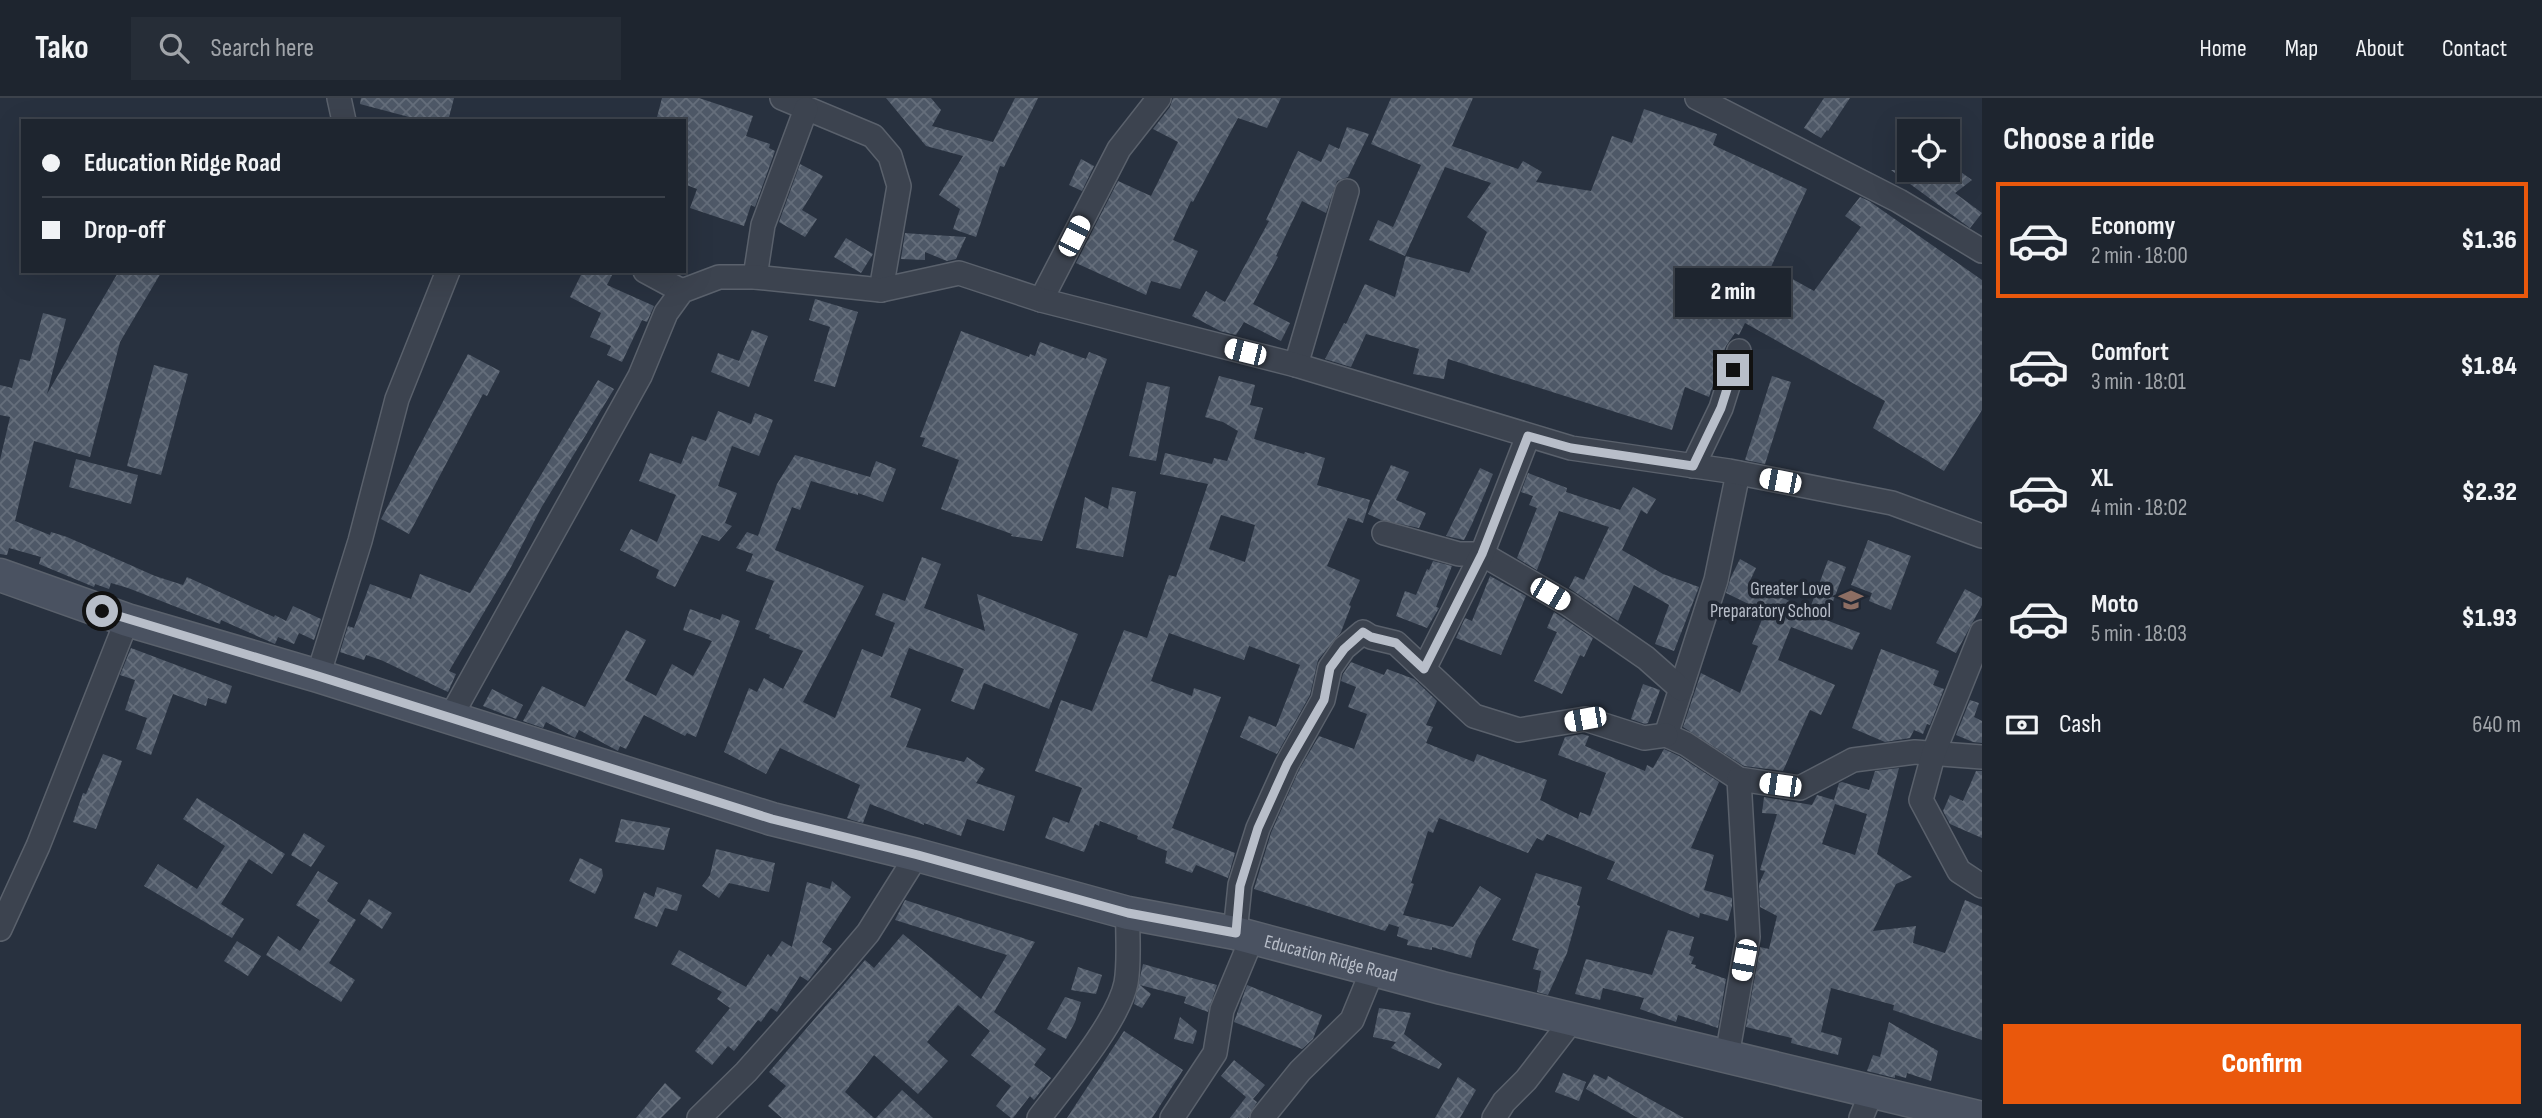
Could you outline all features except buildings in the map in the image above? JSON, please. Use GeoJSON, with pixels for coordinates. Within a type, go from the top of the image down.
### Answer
{"type":"FeatureCollection","features":[{"type":"Feature","properties":{"kind":"main road","name":"Education Ridge Road"},"geometry":{"type":"LineString","coordinates":[[0,575],[127,620],[318,676],[772,819],[918,855],[1128,913],[1244,935],[1727,1056],[1867,1105],[1982,1118]]}},
{"type":"Feature","properties":{"kind":"street"},"geometry":{"type":"LineString","coordinates":[[339,98],[344,119]]}},
{"type":"Feature","properties":{"kind":"street"},"geometry":{"type":"LineString","coordinates":[[782,98],[873,136],[890,156],[899,186],[881,290]]}},
{"type":"Feature","properties":{"kind":"street"},"geometry":{"type":"LineString","coordinates":[[1041,300],[1119,149],[1159,98]]}},
{"type":"Feature","properties":{"kind":"street"},"geometry":{"type":"LineString","coordinates":[[1697,98],[1899,201],[1982,251]]}},
{"type":"Feature","properties":{"kind":"street"},"geometry":{"type":"LineString","coordinates":[[755,277],[763,225],[806,108]]}},
{"type":"Feature","properties":{"kind":"street"},"geometry":{"type":"LineString","coordinates":[[1296,365],[1347,191]]}},
{"type":"Feature","properties":{"kind":"street"},"geometry":{"type":"LineString","coordinates":[[318,676],[360,541],[397,399],[447,273]]}},
{"type":"Feature","properties":{"kind":"street"},"geometry":{"type":"LineString","coordinates":[[649,273],[682,291]]}},
{"type":"Feature","properties":{"kind":"street"},"geometry":{"type":"LineString","coordinates":[[450,719],[640,376],[666,313],[682,291],[719,277],[755,277],[881,290],[959,273],[1041,300],[1296,365],[1571,448],[1738,473],[1892,503],[1982,536]]}},
{"type":"Feature","properties":{"kind":"street"},"geometry":{"type":"LineString","coordinates":[[1693,466],[1721,408],[1739,351]]}},
{"type":"Feature","properties":{"kind":"street"},"geometry":{"type":"LineString","coordinates":[[1424,669],[1482,554],[1528,436]]}},
{"type":"Feature","properties":{"kind":"street"},"geometry":{"type":"LineString","coordinates":[[1666,735],[1716,580],[1738,473]]}},
{"type":"Feature","properties":{"kind":"street"},"geometry":{"type":"LineString","coordinates":[[1384,533],[1459,554],[1482,554],[1568,604],[1646,658],[1681,689]]}},
{"type":"Feature","properties":{"kind":"street"},"geometry":{"type":"LineString","coordinates":[[0,929],[38,846],[127,620]]}},
{"type":"Feature","properties":{"kind":"street"},"geometry":{"type":"LineString","coordinates":[[1172,1118],[1214,1053],[1222,1010],[1244,935],[1240,886],[1258,828],[1287,764],[1324,700],[1330,668],[1344,649],[1363,632],[1371,637],[1396,643],[1474,716],[1519,730],[1585,719],[1644,738],[1666,735],[1686,744],[1739,779],[1800,788],[1853,760],[1934,752],[1982,757]]}},
{"type":"Feature","properties":{"kind":"street"},"geometry":{"type":"LineString","coordinates":[[1982,632],[1934,752],[1921,800],[1959,871],[1982,886]]}},
{"type":"Feature","properties":{"kind":"street"},"geometry":{"type":"LineString","coordinates":[[1727,1056],[1748,937],[1739,779]]}},
{"type":"Feature","properties":{"kind":"street"},"geometry":{"type":"LineString","coordinates":[[699,1118],[746,1072],[835,974],[868,933],[918,855]]}},
{"type":"Feature","properties":{"kind":"street"},"geometry":{"type":"LineString","coordinates":[[1039,1118],[1089,1051],[1120,1003],[1126,982],[1128,913]]}},
{"type":"Feature","properties":{"kind":"street"},"geometry":{"type":"LineString","coordinates":[[1262,1118],[1300,1071],[1352,1020],[1373,969]]}},
{"type":"Feature","properties":{"kind":"street"},"geometry":{"type":"LineString","coordinates":[[1494,1118],[1504,1102],[1526,1080],[1573,1019]]}},
{"type":"Feature","properties":{"kind":"place","name":"Greater Love Preparatory School"},"geometry":{"type":"Point","coordinates":[1851,600]}},
{"type":"Feature","properties":{"kind":"route"},"geometry":{"type":"LineString","coordinates":[[102,611],[772,819],[918,855],[1128,913],[1236,933],[1240,886],[1258,828],[1287,764],[1324,700],[1330,668],[1344,649],[1363,632],[1371,637],[1396,643],[1424,669],[1482,554],[1528,436],[1571,448],[1693,466],[1721,408],[1733,370]]}}]}
